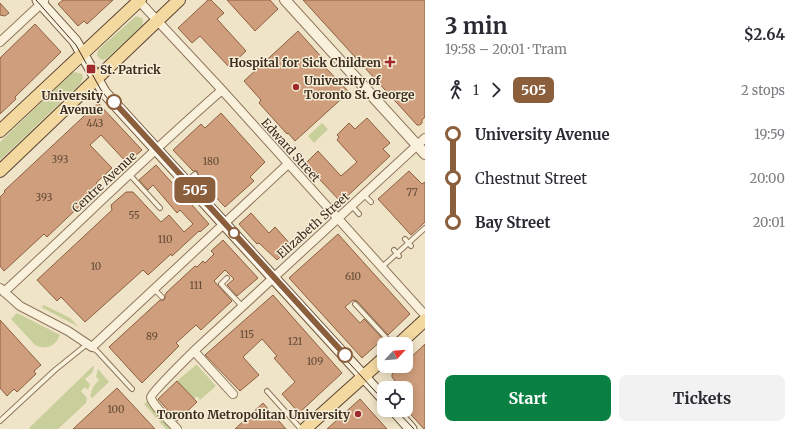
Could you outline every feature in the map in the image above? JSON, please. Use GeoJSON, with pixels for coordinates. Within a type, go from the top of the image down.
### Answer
{"type":"FeatureCollection","features":[{"type":"Feature","properties":{"kind":"main road"},"geometry":{"type":"LineString","coordinates":[[0,131],[140,0]]}},
{"type":"Feature","properties":{"kind":"main road"},"geometry":{"type":"LineString","coordinates":[[0,171],[179,0]]}},
{"type":"Feature","properties":{"kind":"main road"},"geometry":{"type":"LineString","coordinates":[[41,1],[75,41],[104,92],[377,391]]}},
{"type":"Feature","properties":{"kind":"main road"},"geometry":{"type":"LineString","coordinates":[[407,337],[425,320]]}},
{"type":"Feature","properties":{"kind":"main road"},"geometry":{"type":"LineString","coordinates":[[305,429],[377,364]]}},
{"type":"Feature","properties":{"kind":"main road"},"geometry":{"type":"LineString","coordinates":[[400,417],[411,429]]}},
{"type":"Feature","properties":{"kind":"street","name":"Edward Street"},"geometry":{"type":"LineString","coordinates":[[140,0],[425,315]]}},
{"type":"Feature","properties":{"kind":"street"},"geometry":{"type":"LineString","coordinates":[[285,0],[425,154]]}},
{"type":"Feature","properties":{"kind":"street"},"geometry":{"type":"LineString","coordinates":[[0,42],[41,1]]}},
{"type":"Feature","properties":{"kind":"street","name":"Centre Avenue"},"geometry":{"type":"LineString","coordinates":[[2,290],[222,90]]}},
{"type":"Feature","properties":{"kind":"street","name":"Elizabeth Street"},"geometry":{"type":"LineString","coordinates":[[177,429],[153,403],[151,397],[153,393],[168,378],[171,372],[425,138]]}},
{"type":"Feature","properties":{"kind":"street"},"geometry":{"type":"LineString","coordinates":[[2,290],[20,306],[68,332],[89,346],[154,289],[288,164]]}},
{"type":"Feature","properties":{"kind":"street"},"geometry":{"type":"LineString","coordinates":[[194,351],[233,394]]}},
{"type":"Feature","properties":{"kind":"lane"},"geometry":{"type":"LineString","coordinates":[[186,182],[195,174]]}},
{"type":"Feature","properties":{"kind":"lane"},"geometry":{"type":"LineString","coordinates":[[130,175],[160,208]]}},
{"type":"Feature","properties":{"kind":"lane"},"geometry":{"type":"LineString","coordinates":[[364,195],[371,202]]}},
{"type":"Feature","properties":{"kind":"lane"},"geometry":{"type":"LineString","coordinates":[[352,206],[359,214]]}},
{"type":"Feature","properties":{"kind":"lane"},"geometry":{"type":"LineString","coordinates":[[382,267],[425,228]]}},
{"type":"Feature","properties":{"kind":"lane"},"geometry":{"type":"LineString","coordinates":[[227,278],[221,284],[243,306]]}},
{"type":"Feature","properties":{"kind":"lane"},"geometry":{"type":"LineString","coordinates":[[154,289],[162,297]]}},
{"type":"Feature","properties":{"kind":"lane"},"geometry":{"type":"LineString","coordinates":[[354,304],[385,337]]}},
{"type":"Feature","properties":{"kind":"lane"},"geometry":{"type":"LineString","coordinates":[[0,421],[55,370],[89,346],[97,351],[132,389]]}},
{"type":"Feature","properties":{"kind":"lane"},"geometry":{"type":"LineString","coordinates":[[266,391],[301,429]]}},
{"type":"Feature","properties":{"kind":"green space"},"geometry":{"type":"Polygon","coordinates":[[[136,16],[142,18],[142,26],[106,59],[100,59],[97,55],[98,50],[136,16]]]}},
{"type":"Feature","properties":{"kind":"green space"},"geometry":{"type":"Polygon","coordinates":[[[75,72],[82,74],[83,78],[81,83],[0,160],[0,142],[72,73],[75,72]]]}},
{"type":"Feature","properties":{"kind":"green space"},"geometry":{"type":"Polygon","coordinates":[[[322,123],[328,129],[314,143],[308,136],[322,123]]]}},
{"type":"Feature","properties":{"kind":"green space"},"geometry":{"type":"Polygon","coordinates":[[[44,305],[70,318],[79,327],[41,307],[44,305]]]}},
{"type":"Feature","properties":{"kind":"green space"},"geometry":{"type":"Polygon","coordinates":[[[17,313],[60,335],[56,342],[53,345],[46,347],[35,345],[11,319],[17,313]]]}},
{"type":"Feature","properties":{"kind":"green space"},"geometry":{"type":"Polygon","coordinates":[[[196,365],[216,386],[200,400],[197,396],[194,399],[177,381],[196,365]]]}},
{"type":"Feature","properties":{"kind":"green space"},"geometry":{"type":"Polygon","coordinates":[[[93,366],[92,373],[85,379],[90,384],[88,390],[85,387],[81,391],[87,398],[86,403],[58,429],[29,428],[93,366]]]}},
{"type":"Feature","properties":{"kind":"green space"},"geometry":{"type":"Polygon","coordinates":[[[98,369],[109,382],[92,398],[90,396],[93,387],[99,380],[96,377],[98,369]]]}},
{"type":"Feature","properties":{"kind":"green space"},"geometry":{"type":"Polygon","coordinates":[[[147,401],[172,428],[171,429],[166,429],[144,404],[147,401]]]}},
{"type":"Feature","properties":{"kind":"building"},"geometry":{"type":"Polygon","coordinates":[[[63,0],[113,0],[87,24],[84,21],[78,26],[58,4],[63,0]]]}},
{"type":"Feature","properties":{"kind":"building"},"geometry":{"type":"Polygon","coordinates":[[[208,0],[211,0],[224,13],[217,19],[246,51],[229,67],[200,36],[192,43],[178,28],[208,0]]]}},
{"type":"Feature","properties":{"kind":"building"},"geometry":{"type":"Polygon","coordinates":[[[227,0],[270,0],[278,9],[255,31],[227,0]]]}},
{"type":"Feature","properties":{"kind":"building","name":"Hospital for Sick Children"},"geometry":{"type":"Polygon","coordinates":[[[303,0],[425,0],[425,117],[420,125],[417,125],[303,0]]]}},
{"type":"Feature","properties":{"kind":"building"},"geometry":{"type":"Polygon","coordinates":[[[0,3],[9,13],[5,16],[0,15],[0,3]]]}},
{"type":"Feature","properties":{"kind":"building"},"geometry":{"type":"Polygon","coordinates":[[[35,24],[61,52],[15,97],[16,99],[0,114],[0,58],[35,24]]]}},
{"type":"Feature","properties":{"kind":"building","name":"University of Toronto St. George"},"geometry":{"type":"Polygon","coordinates":[[[298,31],[325,61],[322,64],[349,92],[295,141],[259,103],[261,100],[244,81],[298,31]]]}},
{"type":"Feature","properties":{"kind":"building"},"geometry":{"type":"Polygon","coordinates":[[[98,103],[142,150],[127,163],[101,135],[90,145],[112,168],[84,197],[86,200],[47,237],[44,234],[4,271],[0,266],[0,197],[5,192],[4,191],[98,103]]]}},
{"type":"Feature","properties":{"kind":"building"},"geometry":{"type":"Polygon","coordinates":[[[221,113],[265,162],[250,177],[254,181],[225,207],[197,177],[197,171],[193,171],[173,150],[201,124],[205,128],[221,113]]]}},
{"type":"Feature","properties":{"kind":"building"},"geometry":{"type":"Polygon","coordinates":[[[367,118],[390,143],[383,149],[390,156],[341,202],[305,164],[318,151],[341,176],[357,162],[337,140],[339,137],[337,135],[349,123],[355,129],[367,118]]]}},
{"type":"Feature","properties":{"kind":"building"},"geometry":{"type":"Polygon","coordinates":[[[156,165],[209,224],[200,232],[199,231],[172,256],[171,254],[148,275],[143,270],[85,322],[61,297],[57,301],[37,280],[112,210],[111,205],[126,192],[133,192],[161,222],[169,215],[184,232],[193,224],[180,210],[177,213],[153,185],[148,190],[139,180],[156,165]]]}},
{"type":"Feature","properties":{"kind":"building"},"geometry":{"type":"Polygon","coordinates":[[[409,171],[422,184],[425,182],[425,222],[411,235],[378,199],[409,171]]]}},
{"type":"Feature","properties":{"kind":"building"},"geometry":{"type":"Polygon","coordinates":[[[251,213],[269,233],[275,227],[292,246],[277,260],[259,243],[257,244],[239,224],[251,213]]]}},
{"type":"Feature","properties":{"kind":"building"},"geometry":{"type":"Polygon","coordinates":[[[338,234],[410,314],[388,335],[357,301],[353,300],[345,307],[360,323],[364,319],[381,337],[377,337],[377,344],[362,358],[289,278],[338,234]]]}},
{"type":"Feature","properties":{"kind":"building"},"geometry":{"type":"Polygon","coordinates":[[[223,240],[258,278],[237,296],[227,285],[234,279],[225,270],[214,281],[232,301],[201,330],[196,325],[176,343],[179,346],[142,383],[109,347],[160,300],[164,300],[167,292],[195,266],[197,267],[203,261],[205,263],[214,254],[211,251],[223,240]]]}},
{"type":"Feature","properties":{"kind":"building"},"geometry":{"type":"Polygon","coordinates":[[[273,295],[342,373],[299,413],[282,394],[295,382],[274,358],[277,356],[262,339],[243,357],[259,375],[240,391],[205,355],[273,295]]]}},
{"type":"Feature","properties":{"kind":"building"},"geometry":{"type":"Polygon","coordinates":[[[0,320],[41,365],[34,371],[36,374],[17,392],[14,389],[7,396],[0,388],[0,320]]]}},
{"type":"Feature","properties":{"kind":"building"},"geometry":{"type":"Polygon","coordinates":[[[425,344],[425,429],[413,417],[413,381],[395,381],[392,377],[393,373],[413,373],[413,355],[425,344]]]}},
{"type":"Feature","properties":{"kind":"building"},"geometry":{"type":"Polygon","coordinates":[[[177,381],[197,402],[177,421],[158,399],[177,381]]]}},
{"type":"Feature","properties":{"kind":"building"},"geometry":{"type":"Polygon","coordinates":[[[117,388],[155,429],[73,429],[117,388]]]}},
{"type":"Feature","properties":{"kind":"building","name":"Toronto Metropolitan University"},"geometry":{"type":"Polygon","coordinates":[[[360,399],[387,429],[327,429],[360,399]]]}},
{"type":"Feature","properties":{"kind":"building"},"geometry":{"type":"Polygon","coordinates":[[[263,403],[286,429],[235,429],[263,403]]]}},
{"type":"Feature","properties":{"kind":"tram line"},"geometry":{"type":"LineString","coordinates":[[36,0],[76,45],[101,90],[111,103],[377,393]]}},
{"type":"Feature","properties":{"kind":"tram line","name":"505"},"geometry":{"type":"LineString","coordinates":[[114,102],[345,355]]}},
{"type":"Feature","properties":{"kind":"tram line"},"geometry":{"type":"LineString","coordinates":[[403,417],[414,429]]}},
{"type":"Feature","properties":{"kind":"place","name":"Hospital for Sick Children"},"geometry":{"type":"Point","coordinates":[390,62]}},
{"type":"Feature","properties":{"kind":"place","name":"St. Patrick"},"geometry":{"type":"Point","coordinates":[91,69]}},
{"type":"Feature","properties":{"kind":"place","name":"University of Toronto St. George"},"geometry":{"type":"Point","coordinates":[296,87]}},
{"type":"Feature","properties":{"kind":"place","name":"University Avenue"},"geometry":{"type":"Point","coordinates":[114,102]}},
{"type":"Feature","properties":{"kind":"place","name":"Toronto Metropolitan University"},"geometry":{"type":"Point","coordinates":[358,414]}}]}
